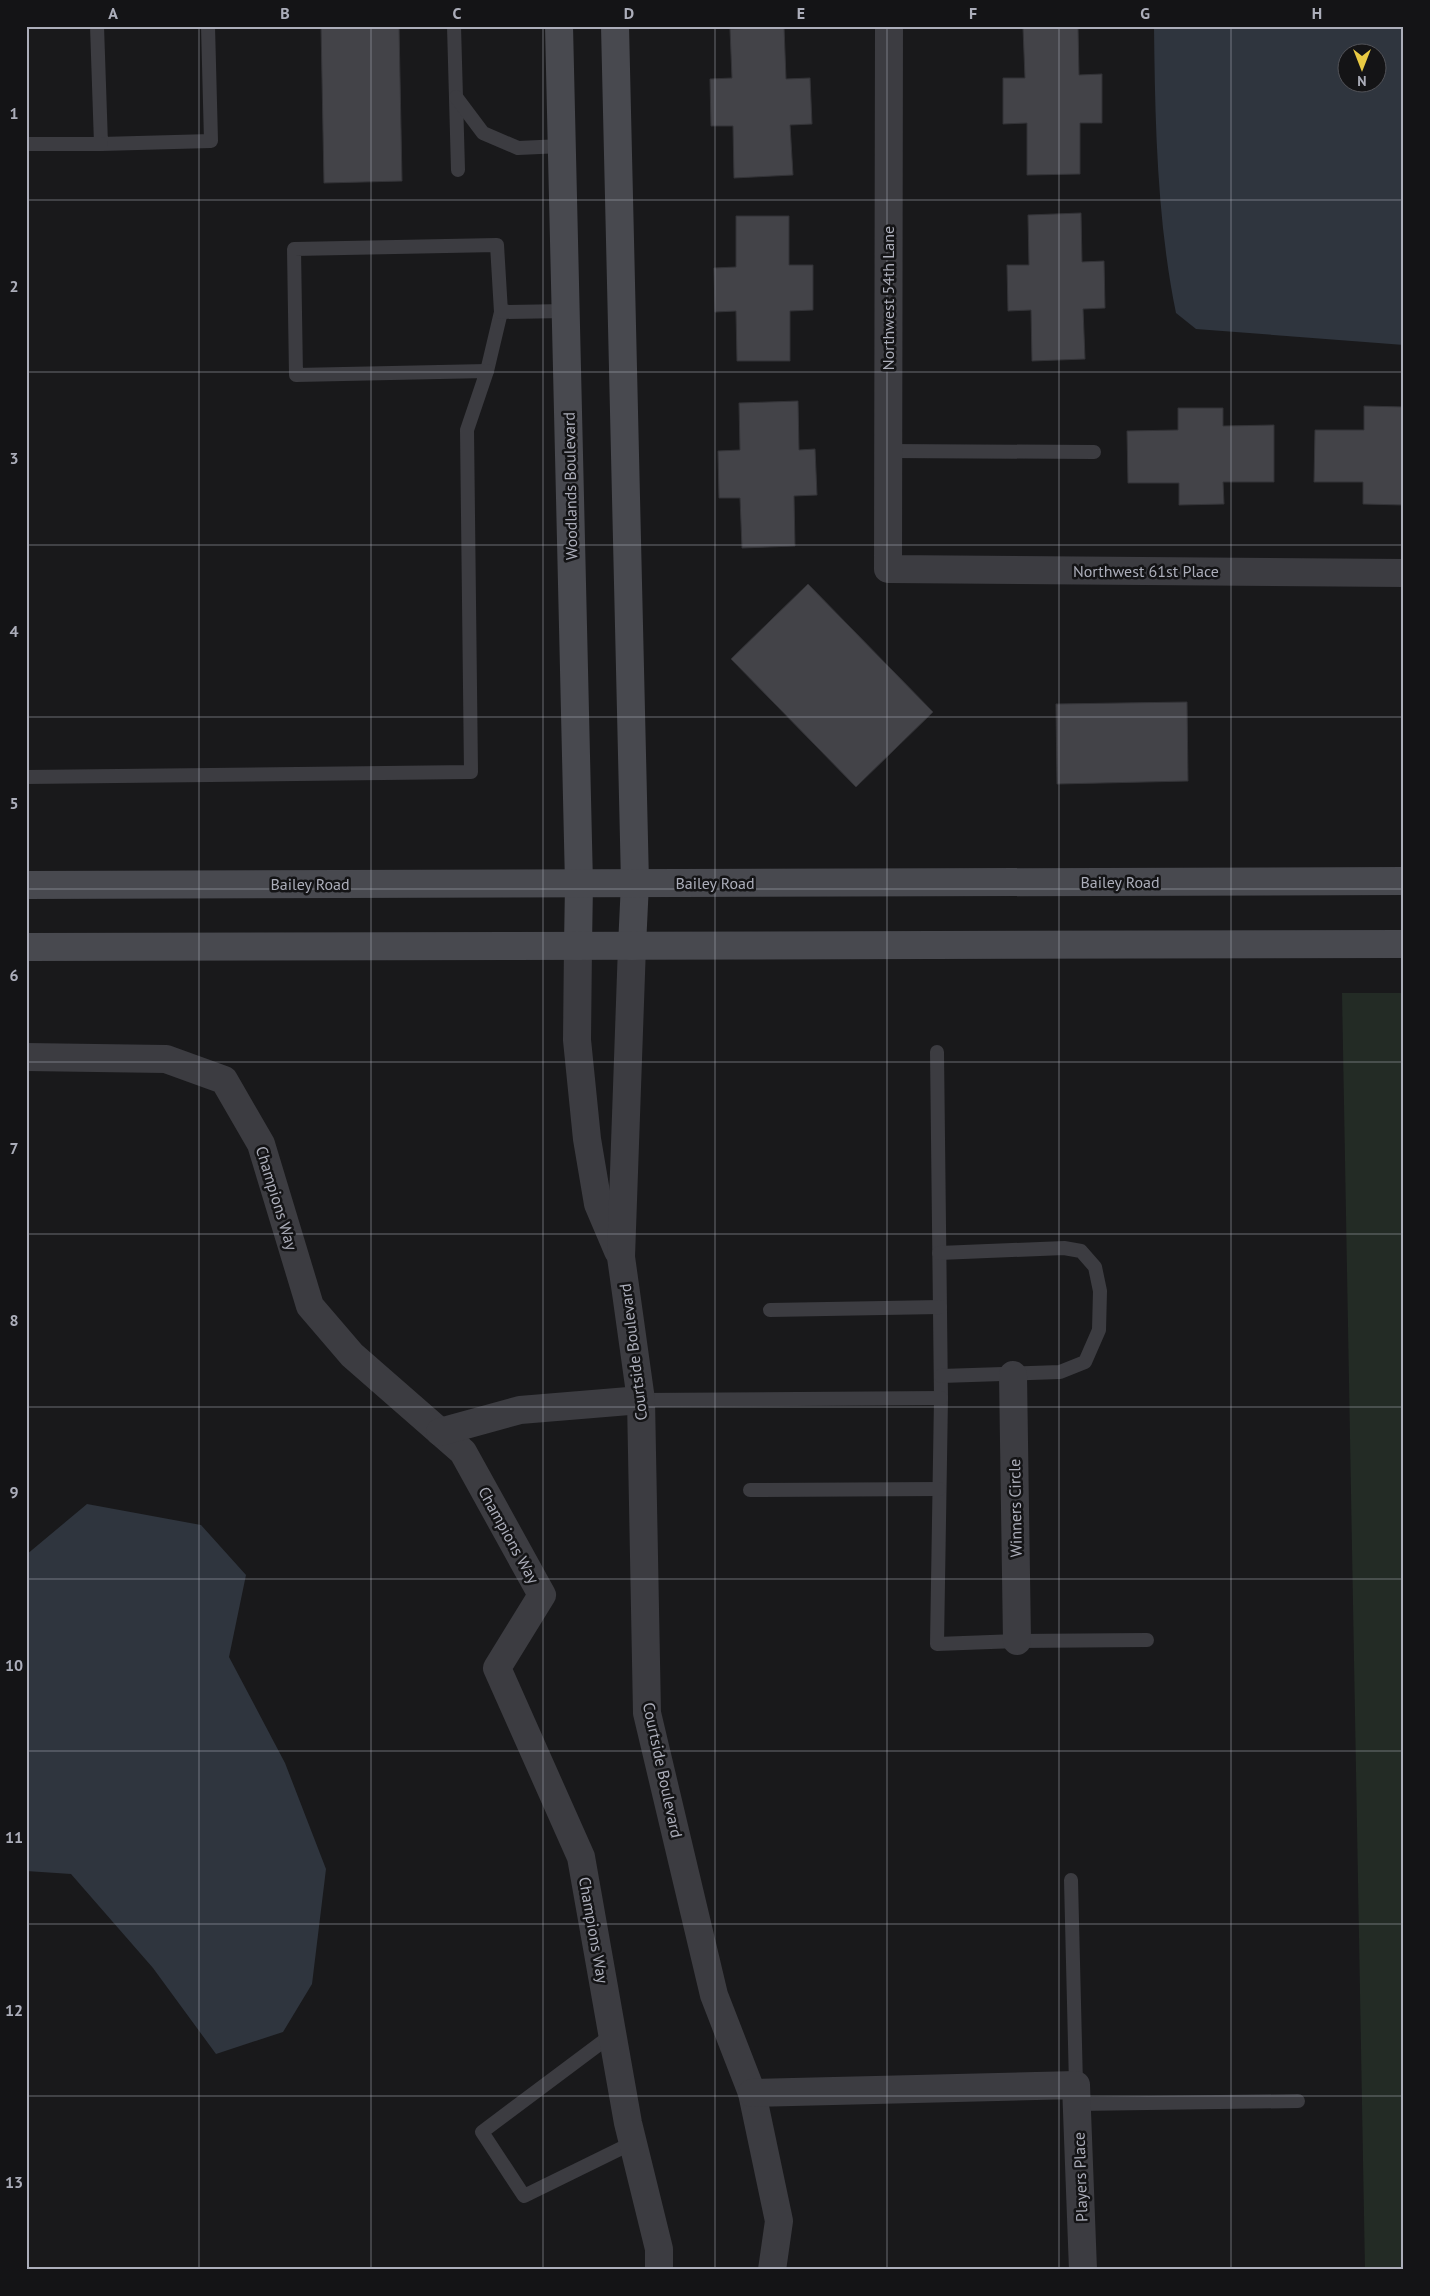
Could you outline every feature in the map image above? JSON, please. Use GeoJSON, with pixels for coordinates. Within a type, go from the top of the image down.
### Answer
{"type":"FeatureCollection","features":[{"type":"Feature","properties":{"kind":"street","name":"Woodlands Boulevard"},"geometry":{"type":"LineString","coordinates":[[559,26],[579,884],[578,946]]}},
{"type":"Feature","properties":{"kind":"street"},"geometry":{"type":"LineString","coordinates":[[615,26],[635,883],[632,946]]}},
{"type":"Feature","properties":{"kind":"street","name":"Northwest 54th Lane"},"geometry":{"type":"LineString","coordinates":[[888,569],[889,26]]}},
{"type":"Feature","properties":{"kind":"street","name":"Northwest 61st Place"},"geometry":{"type":"LineString","coordinates":[[888,569],[1404,573]]}},
{"type":"Feature","properties":{"kind":"street","name":"Bailey Road"},"geometry":{"type":"LineString","coordinates":[[26,885],[1404,881]]}},
{"type":"Feature","properties":{"kind":"street"},"geometry":{"type":"LineString","coordinates":[[26,947],[1404,944]]}},
{"type":"Feature","properties":{"kind":"street","name":"Courtside Boulevard"},"geometry":{"type":"LineString","coordinates":[[578,946],[577,1040],[587,1139],[598,1204],[621,1257]]}},
{"type":"Feature","properties":{"kind":"street","name":"Courtside Boulevard"},"geometry":{"type":"LineString","coordinates":[[632,946],[621,1257],[641,1400],[648,1713],[714,1995],[752,2093],[779,2221],[772,2270]]}},
{"type":"Feature","properties":{"kind":"street","name":"Champions Way"},"geometry":{"type":"LineString","coordinates":[[26,1057],[166,1059],[224,1080],[262,1144],[310,1306],[352,1355],[463,1452],[542,1595],[497,1668],[581,1856],[632,2143],[659,2249],[659,2270]]}},
{"type":"Feature","properties":{"kind":"street","name":"Winners Circle"},"geometry":{"type":"LineString","coordinates":[[1014,1375],[1017,1641]]}},
{"type":"Feature","properties":{"kind":"street"},"geometry":{"type":"LineString","coordinates":[[440,1432],[520,1410],[641,1400]]}},
{"type":"Feature","properties":{"kind":"street"},"geometry":{"type":"LineString","coordinates":[[752,2093],[1077,2095]]}},
{"type":"Feature","properties":{"kind":"street","name":"Players Place"},"geometry":{"type":"LineString","coordinates":[[1077,2095],[1084,2270]]}},
{"type":"Feature","properties":{"kind":"lane"},"geometry":{"type":"LineString","coordinates":[[97,26],[101,144]]}},
{"type":"Feature","properties":{"kind":"lane"},"geometry":{"type":"LineString","coordinates":[[26,144],[211,141],[208,26]]}},
{"type":"Feature","properties":{"kind":"lane"},"geometry":{"type":"LineString","coordinates":[[454,26],[458,170]]}},
{"type":"Feature","properties":{"kind":"lane"},"geometry":{"type":"LineString","coordinates":[[456,97],[483,133],[518,148],[562,146]]}},
{"type":"Feature","properties":{"kind":"lane"},"geometry":{"type":"LineString","coordinates":[[26,777],[471,772],[467,430],[487,371],[501,312],[497,245],[294,249],[296,375],[487,371]]}},
{"type":"Feature","properties":{"kind":"lane"},"geometry":{"type":"LineString","coordinates":[[501,312],[566,311]]}},
{"type":"Feature","properties":{"kind":"lane"},"geometry":{"type":"LineString","coordinates":[[888,451],[1094,452]]}},
{"type":"Feature","properties":{"kind":"lane"},"geometry":{"type":"LineString","coordinates":[[937,1052],[941,1376],[937,1644],[1147,1640]]}},
{"type":"Feature","properties":{"kind":"lane"},"geometry":{"type":"LineString","coordinates":[[940,1253],[1064,1248],[1081,1251],[1095,1267],[1100,1291],[1098,1330],[1085,1362],[1060,1372],[941,1376]]}},
{"type":"Feature","properties":{"kind":"lane"},"geometry":{"type":"LineString","coordinates":[[770,1310],[940,1307]]}},
{"type":"Feature","properties":{"kind":"lane"},"geometry":{"type":"LineString","coordinates":[[641,1400],[941,1398]]}},
{"type":"Feature","properties":{"kind":"lane"},"geometry":{"type":"LineString","coordinates":[[750,1490],[939,1489]]}},
{"type":"Feature","properties":{"kind":"lane"},"geometry":{"type":"LineString","coordinates":[[1071,1880],[1077,2095],[1298,2101]]}},
{"type":"Feature","properties":{"kind":"lane"},"geometry":{"type":"LineString","coordinates":[[613,2034],[482,2132],[524,2196],[632,2143]]}},
{"type":"Feature","properties":{"kind":"shaded area"},"geometry":{"type":"Polygon","coordinates":[[[1154,26],[1404,26],[1404,345],[1196,329],[1176,313],[1165,243],[1156,134],[1154,26]]]}},
{"type":"Feature","properties":{"kind":"shaded area"},"geometry":{"type":"Polygon","coordinates":[[[1342,993],[1404,993],[1404,2270],[1365,2270],[1342,993]]]}},
{"type":"Feature","properties":{"kind":"shaded area"},"geometry":{"type":"Polygon","coordinates":[[[87,1504],[201,1525],[246,1575],[229,1657],[285,1763],[326,1869],[312,1984],[283,2032],[216,2054],[153,1968],[71,1874],[26,1871],[26,1555],[87,1504]]]}},
{"type":"Feature","properties":{"kind":"building"},"geometry":{"type":"Polygon","coordinates":[[[321,26],[399,26],[402,181],[324,183],[321,26]]]}},
{"type":"Feature","properties":{"kind":"building"},"geometry":{"type":"Polygon","coordinates":[[[784,27],[786,79],[810,78],[812,124],[790,125],[793,175],[734,178],[733,126],[711,126],[710,79],[732,78],[730,29],[784,27]]]}},
{"type":"Feature","properties":{"kind":"building"},"geometry":{"type":"Polygon","coordinates":[[[1078,27],[1079,75],[1102,74],[1102,123],[1080,123],[1080,174],[1027,175],[1027,123],[1003,124],[1003,78],[1025,78],[1023,28],[1078,27]]]}},
{"type":"Feature","properties":{"kind":"building"},"geometry":{"type":"Polygon","coordinates":[[[1081,213],[1082,262],[1104,261],[1105,308],[1083,309],[1085,359],[1032,361],[1031,310],[1008,311],[1007,265],[1029,265],[1028,215],[1081,213]]]}},
{"type":"Feature","properties":{"kind":"building"},"geometry":{"type":"Polygon","coordinates":[[[736,216],[789,216],[789,265],[813,265],[813,310],[790,311],[790,361],[737,361],[736,311],[715,312],[714,268],[736,267],[736,216]]]}},
{"type":"Feature","properties":{"kind":"building"},"geometry":{"type":"Polygon","coordinates":[[[798,401],[799,450],[815,449],[817,495],[794,496],[795,546],[742,548],[740,498],[719,498],[718,451],[740,450],[739,403],[798,401]]]}},
{"type":"Feature","properties":{"kind":"building"},"geometry":{"type":"Polygon","coordinates":[[[1364,406],[1404,407],[1404,505],[1363,504],[1363,482],[1314,482],[1315,430],[1364,430],[1364,406]]]}},
{"type":"Feature","properties":{"kind":"building"},"geometry":{"type":"Polygon","coordinates":[[[1178,408],[1223,408],[1223,426],[1274,425],[1274,482],[1223,482],[1224,504],[1179,505],[1179,483],[1128,483],[1127,431],[1178,430],[1178,408]]]}},
{"type":"Feature","properties":{"kind":"building"},"geometry":{"type":"Polygon","coordinates":[[[808,584],[933,712],[856,787],[731,659],[808,584]]]}},
{"type":"Feature","properties":{"kind":"building"},"geometry":{"type":"Polygon","coordinates":[[[1187,702],[1188,781],[1057,784],[1056,704],[1187,702]]]}}]}
